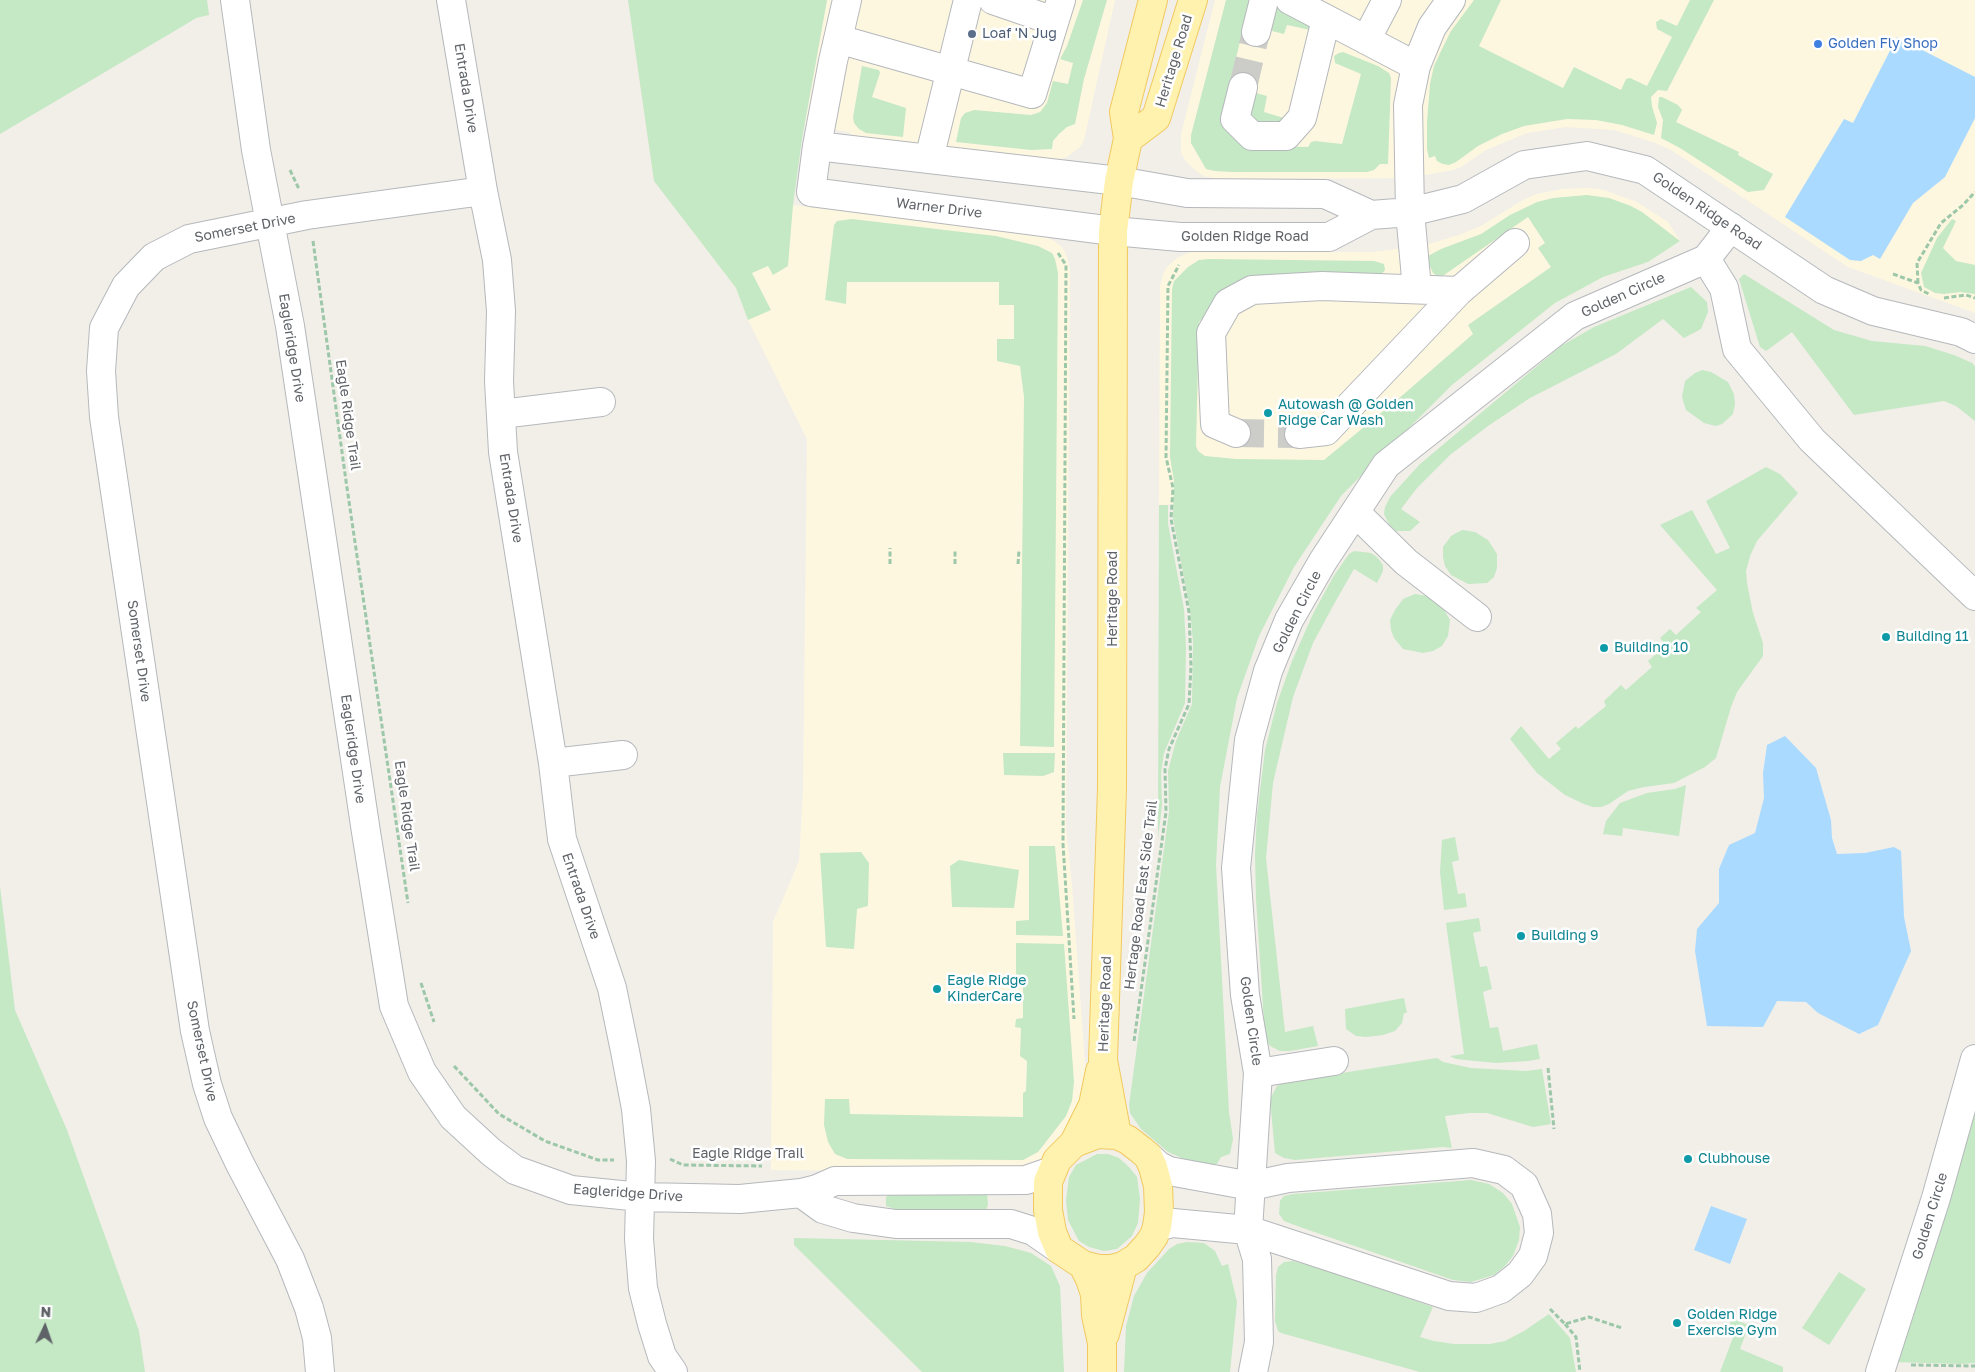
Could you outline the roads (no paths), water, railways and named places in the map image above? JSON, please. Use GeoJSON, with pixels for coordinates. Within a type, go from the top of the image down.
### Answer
{"type":"FeatureCollection","features":[{"type":"Feature","properties":{"kind":"main road","name":"Heritage Road"},"geometry":{"type":"LineString","coordinates":[[1074,1143],[1093,1106],[1103,1060],[1112,778],[1113,230],[1119,181],[1128,139],[1124,112],[1153,0]]}},
{"type":"Feature","properties":{"kind":"main road","name":"Heritage Road"},"geometry":{"type":"LineString","coordinates":[[1128,139],[1156,118],[1193,0]]}},
{"type":"Feature","properties":{"kind":"main road","name":"Heritage Road"},"geometry":{"type":"LineString","coordinates":[[1103,1060],[1117,1135]]}},
{"type":"Feature","properties":{"kind":"main road"},"geometry":{"type":"LineString","coordinates":[[1098,1134],[1117,1135],[1128,1140],[1148,1156],[1157,1177],[1160,1212],[1157,1227],[1142,1252],[1124,1266],[1100,1269],[1083,1265],[1059,1248],[1052,1232],[1048,1210],[1048,1182],[1052,1171],[1065,1150],[1074,1143],[1098,1134]]}},
{"type":"Feature","properties":{"kind":"main road"},"geometry":{"type":"LineString","coordinates":[[1083,1265],[1095,1294],[1096,1314],[1102,1343],[1102,1372]]}},
{"type":"Feature","properties":{"kind":"main road"},"geometry":{"type":"LineString","coordinates":[[1102,1343],[1124,1266]]}},
{"type":"Feature","properties":{"kind":"street","name":"Eagleridge Drive"},"geometry":{"type":"LineString","coordinates":[[234,0],[256,150],[291,336],[371,870],[394,1006],[422,1072],[453,1117],[491,1152],[515,1170],[571,1190],[640,1197],[740,1199],[801,1193],[817,1189],[834,1181],[1026,1180],[1052,1171]]}},
{"type":"Feature","properties":{"kind":"street","name":"Entrada Drive"},"geometry":{"type":"LineString","coordinates":[[451,0],[483,190],[497,260],[501,311],[498,381],[504,452],[552,762],[562,839],[612,988],[634,1100],[641,1161],[640,1239],[643,1288],[662,1356],[673,1372]]}},
{"type":"Feature","properties":{"kind":"street","name":"Warner Drive"},"geometry":{"type":"LineString","coordinates":[[847,0],[816,146],[811,192],[1113,230]]}},
{"type":"Feature","properties":{"kind":"street"},"geometry":{"type":"LineString","coordinates":[[929,159],[968,0]]}},
{"type":"Feature","properties":{"kind":"street"},"geometry":{"type":"LineString","coordinates":[[838,40],[1032,94],[1058,11],[993,0]]}},
{"type":"Feature","properties":{"kind":"street"},"geometry":{"type":"LineString","coordinates":[[1256,32],[1264,0]]}},
{"type":"Feature","properties":{"kind":"street"},"geometry":{"type":"LineString","coordinates":[[1290,0],[1416,66]]}},
{"type":"Feature","properties":{"kind":"street"},"geometry":{"type":"LineString","coordinates":[[1366,40],[1386,0]]}},
{"type":"Feature","properties":{"kind":"street"},"geometry":{"type":"LineString","coordinates":[[1417,290],[1410,212],[1408,105],[1416,66],[1432,27],[1451,0]]}},
{"type":"Feature","properties":{"kind":"street"},"geometry":{"type":"LineString","coordinates":[[1243,87],[1235,119],[1252,136],[1286,136],[1302,118],[1326,19]]}},
{"type":"Feature","properties":{"kind":"street"},"geometry":{"type":"LineString","coordinates":[[816,146],[1119,181]]}},
{"type":"Feature","properties":{"kind":"street","name":"Golden Ridge Road"},"geometry":{"type":"LineString","coordinates":[[1113,230],[1180,237],[1329,237],[1371,215],[1410,212],[1463,199],[1524,165],[1587,156],[1645,170],[1824,290],[1873,311],[1961,332],[1975,339]]}},
{"type":"Feature","properties":{"kind":"street","name":"Golden Ridge Road"},"geometry":{"type":"LineString","coordinates":[[1119,181],[1187,193],[1326,194],[1371,215]]}},
{"type":"Feature","properties":{"kind":"street","name":"Somerset Drive"},"geometry":{"type":"LineString","coordinates":[[320,1372],[317,1338],[309,1308],[290,1259],[218,1118],[207,1084],[195,1031],[105,427],[101,372],[104,328],[126,286],[154,257],[189,239],[307,215],[483,190]]}},
{"type":"Feature","properties":{"kind":"street","name":"Golden Circle"},"geometry":{"type":"LineString","coordinates":[[1253,1372],[1259,1342],[1257,1259],[1248,1230],[1258,1072],[1245,995],[1236,868],[1249,740],[1268,671],[1289,620],[1323,561],[1356,514],[1386,465],[1575,316],[1706,259],[1731,227]]}},
{"type":"Feature","properties":{"kind":"street"},"geometry":{"type":"LineString","coordinates":[[1299,434],[1326,430],[1459,291],[1515,243]]}},
{"type":"Feature","properties":{"kind":"street"},"geometry":{"type":"LineString","coordinates":[[1706,259],[1724,288],[1738,349],[1812,440],[1975,596]]}},
{"type":"Feature","properties":{"kind":"street"},"geometry":{"type":"LineString","coordinates":[[1236,433],[1214,424],[1211,333],[1228,303],[1252,290],[1322,286],[1459,291]]}},
{"type":"Feature","properties":{"kind":"street"},"geometry":{"type":"LineString","coordinates":[[501,414],[601,402]]}},
{"type":"Feature","properties":{"kind":"street"},"geometry":{"type":"LineString","coordinates":[[1356,514],[1406,562],[1477,617]]}},
{"type":"Feature","properties":{"kind":"street"},"geometry":{"type":"LineString","coordinates":[[552,762],[623,754]]}},
{"type":"Feature","properties":{"kind":"street","name":"Golden Circle"},"geometry":{"type":"LineString","coordinates":[[1893,1368],[1936,1198],[1975,1059]]}},
{"type":"Feature","properties":{"kind":"street"},"geometry":{"type":"LineString","coordinates":[[1258,1072],[1334,1061]]}},
{"type":"Feature","properties":{"kind":"street"},"geometry":{"type":"LineString","coordinates":[[1148,1156],[1159,1166],[1169,1171],[1251,1186],[1288,1178],[1473,1163],[1504,1170],[1524,1185],[1537,1214],[1539,1233],[1533,1256],[1520,1274],[1500,1289],[1476,1298],[1449,1296],[1248,1230],[1173,1223],[1157,1227]]}},
{"type":"Feature","properties":{"kind":"street"},"geometry":{"type":"LineString","coordinates":[[801,1193],[823,1209],[854,1218],[896,1224],[1011,1224],[1023,1226],[1059,1248]]}},
{"type":"Feature","properties":{"kind":"water"},"geometry":{"type":"Polygon","coordinates":[[[1897,37],[1975,77],[1975,118],[1945,177],[1913,203],[1880,259],[1873,255],[1861,261],[1850,260],[1785,217],[1844,119],[1853,123],[1897,37]]]}},
{"type":"Feature","properties":{"kind":"water"},"geometry":{"type":"Polygon","coordinates":[[[1785,736],[1816,768],[1831,820],[1832,838],[1837,854],[1865,853],[1894,847],[1901,851],[1904,917],[1911,951],[1878,1025],[1859,1034],[1818,1013],[1806,1002],[1777,1001],[1763,1027],[1707,1026],[1695,951],[1697,929],[1719,903],[1719,869],[1729,845],[1755,833],[1764,798],[1763,773],[1767,745],[1785,736]]]}},
{"type":"Feature","properties":{"kind":"water"},"geometry":{"type":"Polygon","coordinates":[[[1711,1206],[1747,1219],[1730,1264],[1694,1250],[1711,1206]]]}},
{"type":"Feature","properties":{"kind":"tunnel"},"geometry":{"type":"LineString","coordinates":[[1243,87],[1256,32]]}},
{"type":"Feature","properties":{"kind":"tunnel"},"geometry":{"type":"LineString","coordinates":[[1236,433],[1299,434]]}},
{"type":"Feature","properties":{"kind":"place","name":"Loaf 'N Jug"},"geometry":{"type":"Point","coordinates":[972,34]}},
{"type":"Feature","properties":{"kind":"place","name":"Golden Fly Shop"},"geometry":{"type":"Point","coordinates":[1818,44]}},
{"type":"Feature","properties":{"kind":"place","name":"Autowash @ Golden Ridge Car Wash"},"geometry":{"type":"Point","coordinates":[1268,413]}},
{"type":"Feature","properties":{"kind":"place","name":"Building 11"},"geometry":{"type":"Point","coordinates":[1886,637]}},
{"type":"Feature","properties":{"kind":"place","name":"Building 10"},"geometry":{"type":"Point","coordinates":[1604,648]}},
{"type":"Feature","properties":{"kind":"place","name":"Building 9"},"geometry":{"type":"Point","coordinates":[1521,936]}},
{"type":"Feature","properties":{"kind":"place","name":"Eagle Ridge KinderCare"},"geometry":{"type":"Point","coordinates":[937,989]}},
{"type":"Feature","properties":{"kind":"place","name":"Clubhouse"},"geometry":{"type":"Point","coordinates":[1688,1159]}},
{"type":"Feature","properties":{"kind":"place","name":"Golden Ridge Exercise Gym"},"geometry":{"type":"Point","coordinates":[1677,1323]}}]}
